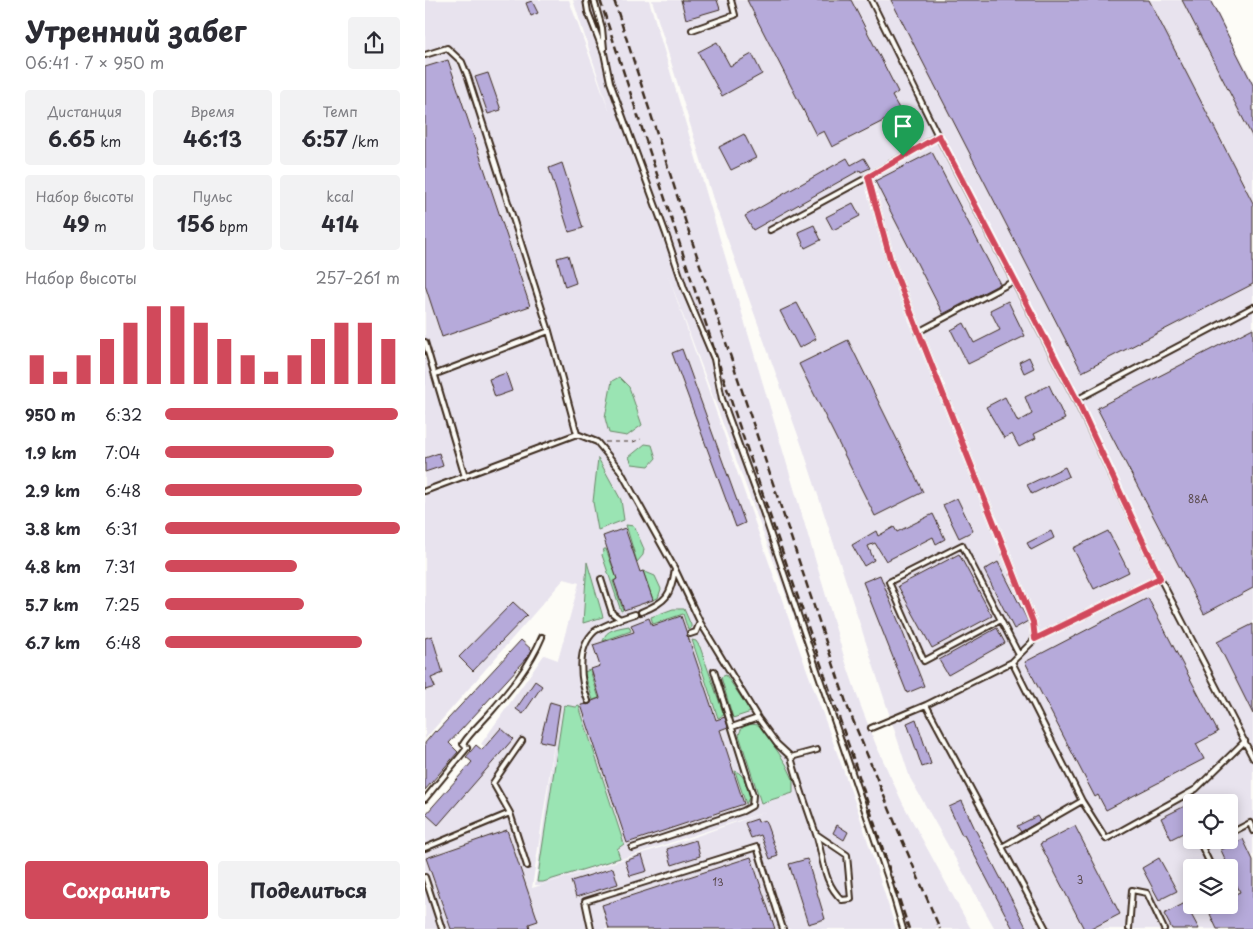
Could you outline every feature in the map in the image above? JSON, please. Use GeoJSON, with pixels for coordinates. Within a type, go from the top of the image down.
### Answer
{"type":"FeatureCollection","features":[{"type":"Feature","properties":{"kind":"lane"},"geometry":{"type":"LineString","coordinates":[[586,0],[588,12],[604,53]]}},
{"type":"Feature","properties":{"kind":"lane"},"geometry":{"type":"LineString","coordinates":[[594,0],[602,28],[604,53],[610,82],[684,288],[713,359],[722,399],[759,500],[889,881],[903,929]]}},
{"type":"Feature","properties":{"kind":"lane"},"geometry":{"type":"LineString","coordinates":[[692,30],[735,15],[731,0]]}},
{"type":"Feature","properties":{"kind":"lane"},"geometry":{"type":"LineString","coordinates":[[871,0],[939,136],[1077,400],[1160,578],[1253,758]]}},
{"type":"Feature","properties":{"kind":"lane"},"geometry":{"type":"LineString","coordinates":[[425,55],[447,48],[462,62],[549,331],[577,434]]}},
{"type":"Feature","properties":{"kind":"lane"},"geometry":{"type":"LineString","coordinates":[[770,230],[939,136]]}},
{"type":"Feature","properties":{"kind":"lane"},"geometry":{"type":"LineString","coordinates":[[868,177],[891,262],[1033,622],[1035,639]]}},
{"type":"Feature","properties":{"kind":"lane"},"geometry":{"type":"LineString","coordinates":[[918,332],[1015,281]]}},
{"type":"Feature","properties":{"kind":"lane"},"geometry":{"type":"LineString","coordinates":[[1077,400],[1253,307]]}},
{"type":"Feature","properties":{"kind":"lane"},"geometry":{"type":"LineString","coordinates":[[436,374],[549,331]]}},
{"type":"Feature","properties":{"kind":"lane"},"geometry":{"type":"LineString","coordinates":[[425,342],[465,477]]}},
{"type":"Feature","properties":{"kind":"lane"},"geometry":{"type":"LineString","coordinates":[[425,491],[577,434],[597,442],[620,470],[675,569],[700,622],[758,718],[777,744],[791,757],[816,834],[824,869],[833,891],[842,900],[851,899],[847,855],[816,834]]}},
{"type":"Feature","properties":{"kind":"lane"},"geometry":{"type":"LineString","coordinates":[[1001,620],[924,661],[889,582],[961,545],[1001,620],[1019,655]]}},
{"type":"Feature","properties":{"kind":"lane"},"geometry":{"type":"LineString","coordinates":[[641,612],[659,605],[672,589],[675,569]]}},
{"type":"Feature","properties":{"kind":"lane"},"geometry":{"type":"LineString","coordinates":[[871,728],[926,705],[1012,662],[1035,639],[1160,578]]}},
{"type":"Feature","properties":{"kind":"lane"},"geometry":{"type":"LineString","coordinates":[[601,580],[612,613],[620,619]]}},
{"type":"Feature","properties":{"kind":"lane"},"geometry":{"type":"LineString","coordinates":[[588,701],[582,684],[583,651],[590,637],[597,629],[635,614]]}},
{"type":"Feature","properties":{"kind":"lane"},"geometry":{"type":"LineString","coordinates":[[690,634],[696,632],[700,622]]}},
{"type":"Feature","properties":{"kind":"lane"},"geometry":{"type":"LineString","coordinates":[[425,799],[467,748],[463,744],[467,737],[489,714],[525,669],[543,637]]}},
{"type":"Feature","properties":{"kind":"lane"},"geometry":{"type":"LineString","coordinates":[[1012,662],[1082,801],[1106,839],[1196,789],[1245,741]]}},
{"type":"Feature","properties":{"kind":"lane"},"geometry":{"type":"LineString","coordinates":[[631,848],[743,811],[752,806],[753,795],[714,671]]}},
{"type":"Feature","properties":{"kind":"lane"},"geometry":{"type":"LineString","coordinates":[[926,705],[1047,929]]}},
{"type":"Feature","properties":{"kind":"lane"},"geometry":{"type":"LineString","coordinates":[[732,726],[758,718]]}},
{"type":"Feature","properties":{"kind":"lane"},"geometry":{"type":"LineString","coordinates":[[522,740],[493,783],[510,813],[527,866]]}},
{"type":"Feature","properties":{"kind":"lane"},"geometry":{"type":"LineString","coordinates":[[791,757],[817,750]]}},
{"type":"Feature","properties":{"kind":"lane"},"geometry":{"type":"LineString","coordinates":[[1003,847],[1082,801]]}},
{"type":"Feature","properties":{"kind":"lane"},"geometry":{"type":"LineString","coordinates":[[425,848],[510,813]]}},
{"type":"Feature","properties":{"kind":"lane"},"geometry":{"type":"LineString","coordinates":[[1238,829],[1250,823],[1253,831]]}},
{"type":"Feature","properties":{"kind":"lane"},"geometry":{"type":"LineString","coordinates":[[591,929],[585,901],[757,847],[783,929]]}},
{"type":"Feature","properties":{"kind":"lane"},"geometry":{"type":"LineString","coordinates":[[425,877],[442,929]]}},
{"type":"Feature","properties":{"kind":"lane"},"geometry":{"type":"LineString","coordinates":[[1129,929],[1132,890],[1147,892],[1163,929]]}},
{"type":"Feature","properties":{"kind":"path"},"geometry":{"type":"LineString","coordinates":[[601,446],[605,441],[633,442],[641,439]]}},
{"type":"Feature","properties":{"kind":"shaded area"},"geometry":{"type":"Polygon","coordinates":[[[425,0],[569,0],[610,113],[573,0],[649,0],[845,660],[860,704],[903,804],[971,929],[905,929],[891,880],[667,272],[857,808],[896,929],[425,929],[425,817],[484,746],[481,744],[544,655],[558,660],[579,583],[564,579],[425,739],[425,0]],[[558,718],[532,888],[691,838],[768,811],[541,885],[535,885],[558,718]]]}},
{"type":"Feature","properties":{"kind":"shaded area"},"geometry":{"type":"Polygon","coordinates":[[[652,0],[1211,0],[1253,82],[1253,929],[995,929],[910,778],[803,449],[713,199],[652,0]]]}},
{"type":"Feature","properties":{"kind":"green space"},"geometry":{"type":"Polygon","coordinates":[[[619,377],[629,387],[642,425],[627,436],[609,433],[605,418],[612,381],[619,377]]]}},
{"type":"Feature","properties":{"kind":"green space"},"geometry":{"type":"Polygon","coordinates":[[[645,444],[652,445],[656,458],[649,466],[632,464],[629,457],[645,444]]]}},
{"type":"Feature","properties":{"kind":"green space"},"geometry":{"type":"Polygon","coordinates":[[[598,458],[621,500],[624,520],[598,530],[593,502],[598,458]]]}},
{"type":"Feature","properties":{"kind":"green space"},"geometry":{"type":"Polygon","coordinates":[[[626,525],[634,526],[644,549],[643,555],[637,562],[626,525]]]}},
{"type":"Feature","properties":{"kind":"green space"},"geometry":{"type":"Polygon","coordinates":[[[604,549],[606,549],[617,579],[613,581],[623,610],[621,611],[602,555],[604,549]]]}},
{"type":"Feature","properties":{"kind":"green space"},"geometry":{"type":"Polygon","coordinates":[[[587,562],[603,617],[583,623],[587,562]]]}},
{"type":"Feature","properties":{"kind":"green space"},"geometry":{"type":"Polygon","coordinates":[[[643,571],[655,576],[661,589],[658,598],[653,600],[643,571]]]}},
{"type":"Feature","properties":{"kind":"green space"},"geometry":{"type":"Polygon","coordinates":[[[673,609],[684,609],[691,628],[688,630],[683,614],[653,624],[651,617],[673,609]]]}},
{"type":"Feature","properties":{"kind":"green space"},"geometry":{"type":"Polygon","coordinates":[[[629,626],[631,631],[603,641],[609,632],[617,628],[629,626]]]}},
{"type":"Feature","properties":{"kind":"green space"},"geometry":{"type":"Polygon","coordinates":[[[692,640],[696,641],[700,647],[724,715],[718,718],[692,640]]]}},
{"type":"Feature","properties":{"kind":"green space"},"geometry":{"type":"Polygon","coordinates":[[[590,670],[599,698],[593,700],[584,672],[590,670]]]}},
{"type":"Feature","properties":{"kind":"green space"},"geometry":{"type":"Polygon","coordinates":[[[726,675],[751,712],[733,718],[721,677],[726,675]]]}},
{"type":"Feature","properties":{"kind":"green space"},"geometry":{"type":"Polygon","coordinates":[[[564,705],[579,706],[624,844],[617,849],[620,858],[543,882],[537,882],[564,705]]]}},
{"type":"Feature","properties":{"kind":"green space"},"geometry":{"type":"Polygon","coordinates":[[[749,724],[760,725],[786,764],[793,779],[793,793],[761,803],[739,735],[743,728],[749,724]]]}},
{"type":"Feature","properties":{"kind":"green space"},"geometry":{"type":"Polygon","coordinates":[[[735,771],[741,775],[747,785],[750,796],[746,804],[735,771]]]}},
{"type":"Feature","properties":{"kind":"building"},"geometry":{"type":"Polygon","coordinates":[[[681,0],[717,0],[720,9],[686,19],[681,0]]]}},
{"type":"Feature","properties":{"kind":"building"},"geometry":{"type":"Polygon","coordinates":[[[747,0],[851,0],[898,92],[892,96],[901,112],[832,147],[824,131],[816,135],[747,0]]]}},
{"type":"Feature","properties":{"kind":"building"},"geometry":{"type":"Polygon","coordinates":[[[891,0],[1149,0],[1253,203],[1253,284],[1082,372],[891,0]]]}},
{"type":"Feature","properties":{"kind":"building"},"geometry":{"type":"Polygon","coordinates":[[[1182,0],[1210,0],[1253,85],[1253,138],[1182,0]]]}},
{"type":"Feature","properties":{"kind":"building"},"geometry":{"type":"Polygon","coordinates":[[[532,1],[538,13],[531,16],[526,3],[532,1]]]}},
{"type":"Feature","properties":{"kind":"building"},"geometry":{"type":"Polygon","coordinates":[[[717,42],[730,66],[752,54],[762,74],[722,96],[698,52],[717,42]]]}},
{"type":"Feature","properties":{"kind":"building"},"geometry":{"type":"Polygon","coordinates":[[[448,60],[530,306],[442,337],[425,285],[425,67],[448,60]]]}},
{"type":"Feature","properties":{"kind":"building"},"geometry":{"type":"Polygon","coordinates":[[[488,73],[501,110],[488,114],[475,77],[488,73]]]}},
{"type":"Feature","properties":{"kind":"building"},"geometry":{"type":"Polygon","coordinates":[[[744,134],[756,158],[731,170],[719,147],[744,134]]]}},
{"type":"Feature","properties":{"kind":"building"},"geometry":{"type":"Polygon","coordinates":[[[932,152],[1000,284],[943,314],[875,181],[932,152]]]}},
{"type":"Feature","properties":{"kind":"building"},"geometry":{"type":"Polygon","coordinates":[[[847,158],[851,165],[864,158],[870,168],[861,172],[860,170],[753,230],[745,216],[847,158]]]}},
{"type":"Feature","properties":{"kind":"building"},"geometry":{"type":"Polygon","coordinates":[[[562,163],[583,228],[569,232],[549,168],[562,163]]]}},
{"type":"Feature","properties":{"kind":"building"},"geometry":{"type":"Polygon","coordinates":[[[853,203],[860,216],[833,230],[826,217],[853,203]]]}},
{"type":"Feature","properties":{"kind":"building"},"geometry":{"type":"Polygon","coordinates":[[[814,225],[821,240],[805,248],[798,232],[814,225]]]}},
{"type":"Feature","properties":{"kind":"building"},"geometry":{"type":"Polygon","coordinates":[[[568,255],[576,283],[565,287],[557,258],[568,255]]]}},
{"type":"Feature","properties":{"kind":"building"},"geometry":{"type":"Polygon","coordinates":[[[1008,301],[1025,336],[968,364],[951,330],[964,323],[974,343],[1000,330],[990,310],[1008,301]]]}},
{"type":"Feature","properties":{"kind":"building"},"geometry":{"type":"Polygon","coordinates":[[[797,303],[816,339],[799,348],[780,311],[797,303]]]}},
{"type":"Feature","properties":{"kind":"building"},"geometry":{"type":"Polygon","coordinates":[[[1253,328],[1253,588],[1204,614],[1097,408],[1253,328]]]}},
{"type":"Feature","properties":{"kind":"building"},"geometry":{"type":"Polygon","coordinates":[[[848,340],[923,492],[875,516],[799,364],[848,340]]]}},
{"type":"Feature","properties":{"kind":"building"},"geometry":{"type":"Polygon","coordinates":[[[682,349],[745,523],[736,527],[672,353],[682,349]]]}},
{"type":"Feature","properties":{"kind":"building"},"geometry":{"type":"Polygon","coordinates":[[[1029,357],[1034,368],[1024,373],[1019,362],[1029,357]]]}},
{"type":"Feature","properties":{"kind":"building"},"geometry":{"type":"Polygon","coordinates":[[[506,373],[512,391],[495,397],[489,379],[506,373]]]}},
{"type":"Feature","properties":{"kind":"building"},"geometry":{"type":"Polygon","coordinates":[[[1049,385],[1065,419],[1034,434],[1036,438],[1019,447],[1012,434],[1004,438],[986,407],[1005,397],[1018,422],[1032,414],[1025,397],[1049,385]]]}},
{"type":"Feature","properties":{"kind":"building"},"geometry":{"type":"Polygon","coordinates":[[[439,453],[443,466],[425,472],[425,458],[439,453]]]}},
{"type":"Feature","properties":{"kind":"building"},"geometry":{"type":"Polygon","coordinates":[[[1065,467],[1069,476],[1032,494],[1027,485],[1065,467]]]}},
{"type":"Feature","properties":{"kind":"building"},"geometry":{"type":"Polygon","coordinates":[[[957,498],[973,531],[959,538],[943,505],[957,498]]]}},
{"type":"Feature","properties":{"kind":"building"},"geometry":{"type":"Polygon","coordinates":[[[933,514],[945,539],[936,544],[933,537],[886,561],[875,543],[868,546],[874,560],[864,566],[852,545],[876,531],[878,536],[894,527],[897,532],[933,514]]]}},
{"type":"Feature","properties":{"kind":"building"},"geometry":{"type":"Polygon","coordinates":[[[625,528],[640,572],[643,571],[653,600],[624,610],[614,581],[617,579],[603,536],[625,528]]]}},
{"type":"Feature","properties":{"kind":"building"},"geometry":{"type":"Polygon","coordinates":[[[1051,531],[1054,538],[1031,550],[1027,543],[1051,531]]]}},
{"type":"Feature","properties":{"kind":"building"},"geometry":{"type":"Polygon","coordinates":[[[1108,531],[1129,572],[1094,589],[1073,548],[1108,531]]]}},
{"type":"Feature","properties":{"kind":"building"},"geometry":{"type":"Polygon","coordinates":[[[959,554],[992,616],[932,648],[898,586],[959,554]]]}},
{"type":"Feature","properties":{"kind":"building"},"geometry":{"type":"Polygon","coordinates":[[[998,562],[1028,621],[1014,629],[984,570],[998,562]]]}},
{"type":"Feature","properties":{"kind":"building"},"geometry":{"type":"Polygon","coordinates":[[[880,575],[924,686],[907,693],[863,582],[880,575]]]}},
{"type":"Feature","properties":{"kind":"building"},"geometry":{"type":"Polygon","coordinates":[[[1148,598],[1218,732],[1196,744],[1204,759],[1106,810],[1098,795],[1095,797],[1025,662],[1148,598]]]}},
{"type":"Feature","properties":{"kind":"building"},"geometry":{"type":"Polygon","coordinates":[[[513,602],[527,615],[473,671],[459,657],[513,602]]]}},
{"type":"Feature","properties":{"kind":"building"},"geometry":{"type":"Polygon","coordinates":[[[681,616],[716,720],[725,717],[728,727],[720,730],[744,804],[627,843],[581,705],[590,704],[592,701],[600,698],[591,669],[600,666],[593,645],[634,632],[631,625],[649,618],[652,626],[681,616]]]}},
{"type":"Feature","properties":{"kind":"building"},"geometry":{"type":"Polygon","coordinates":[[[1253,624],[1253,714],[1217,642],[1253,624]]]}},
{"type":"Feature","properties":{"kind":"building"},"geometry":{"type":"Polygon","coordinates":[[[997,628],[1005,643],[948,675],[939,660],[997,628]]]}},
{"type":"Feature","properties":{"kind":"building"},"geometry":{"type":"Polygon","coordinates":[[[432,636],[443,673],[431,678],[435,687],[425,690],[425,638],[432,636]]]}},
{"type":"Feature","properties":{"kind":"building"},"geometry":{"type":"Polygon","coordinates":[[[521,640],[532,650],[529,656],[449,743],[458,752],[425,790],[425,743],[521,640]]]}},
{"type":"Feature","properties":{"kind":"building"},"geometry":{"type":"Polygon","coordinates":[[[535,681],[542,686],[523,714],[516,709],[535,681]]]}},
{"type":"Feature","properties":{"kind":"building"},"geometry":{"type":"Polygon","coordinates":[[[550,702],[560,705],[554,744],[540,741],[550,702]]]}},
{"type":"Feature","properties":{"kind":"building"},"geometry":{"type":"Polygon","coordinates":[[[916,719],[931,764],[922,767],[907,723],[916,719]]]}},
{"type":"Feature","properties":{"kind":"building"},"geometry":{"type":"Polygon","coordinates":[[[501,728],[513,739],[438,825],[426,814],[472,762],[466,757],[476,745],[482,750],[501,728]]]}},
{"type":"Feature","properties":{"kind":"building"},"geometry":{"type":"Polygon","coordinates":[[[962,801],[1027,929],[1013,929],[964,835],[962,835],[949,807],[962,801]]]}},
{"type":"Feature","properties":{"kind":"building"},"geometry":{"type":"Polygon","coordinates":[[[1183,807],[1183,833],[1171,839],[1161,818],[1183,807]]]}},
{"type":"Feature","properties":{"kind":"building"},"geometry":{"type":"Polygon","coordinates":[[[1037,816],[1040,821],[1021,832],[1017,826],[1037,816]]]}},
{"type":"Feature","properties":{"kind":"building"},"geometry":{"type":"Polygon","coordinates":[[[757,819],[758,822],[765,820],[778,856],[770,859],[761,835],[751,838],[745,823],[757,819]]]}},
{"type":"Feature","properties":{"kind":"building"},"geometry":{"type":"Polygon","coordinates":[[[837,825],[848,832],[844,840],[833,833],[837,825]]]}},
{"type":"Feature","properties":{"kind":"building"},"geometry":{"type":"Polygon","coordinates":[[[1075,826],[1120,914],[1091,929],[1084,929],[1040,844],[1075,826]]]}},
{"type":"Feature","properties":{"kind":"building"},"geometry":{"type":"Polygon","coordinates":[[[507,830],[538,921],[529,924],[530,929],[451,929],[426,858],[507,830]]]}},
{"type":"Feature","properties":{"kind":"building"},"geometry":{"type":"Polygon","coordinates":[[[1243,839],[1253,860],[1253,929],[1217,929],[1210,914],[1238,914],[1238,893],[1240,892],[1238,888],[1238,859],[1225,859],[1221,850],[1238,849],[1238,842],[1243,839]]]}},
{"type":"Feature","properties":{"kind":"building"},"geometry":{"type":"Polygon","coordinates":[[[696,840],[700,856],[672,865],[667,849],[696,840]]]}},
{"type":"Feature","properties":{"kind":"building"},"geometry":{"type":"Polygon","coordinates":[[[642,855],[647,871],[630,876],[625,861],[642,855]]]}},
{"type":"Feature","properties":{"kind":"building"},"geometry":{"type":"Polygon","coordinates":[[[751,857],[775,929],[609,929],[602,905],[751,857]]]}},
{"type":"Feature","properties":{"kind":"building"},"geometry":{"type":"Polygon","coordinates":[[[1159,858],[1177,891],[1159,900],[1142,868],[1159,858]]]}},
{"type":"Feature","properties":{"kind":"building"},"geometry":{"type":"Polygon","coordinates":[[[807,859],[825,919],[808,924],[789,864],[807,859]]]}},
{"type":"Feature","properties":{"kind":"building"},"geometry":{"type":"Polygon","coordinates":[[[613,868],[618,884],[576,897],[571,881],[613,868]]]}},
{"type":"Feature","properties":{"kind":"building"},"geometry":{"type":"Polygon","coordinates":[[[1183,904],[1183,914],[1191,914],[1199,929],[1172,929],[1164,914],[1183,904]]]}},
{"type":"Feature","properties":{"kind":"railway"},"geometry":{"type":"LineString","coordinates":[[600,0],[738,422],[854,761],[909,929]]}},
{"type":"Feature","properties":{"kind":"railway"},"geometry":{"type":"LineString","coordinates":[[614,0],[683,214],[848,708],[940,929]]}},
{"type":"Feature","properties":{"kind":"route"},"geometry":{"type":"LineString","coordinates":[[939,136],[1077,400],[1160,578],[1035,639],[1033,622],[891,262],[868,177],[903,156],[939,136]]}}]}
